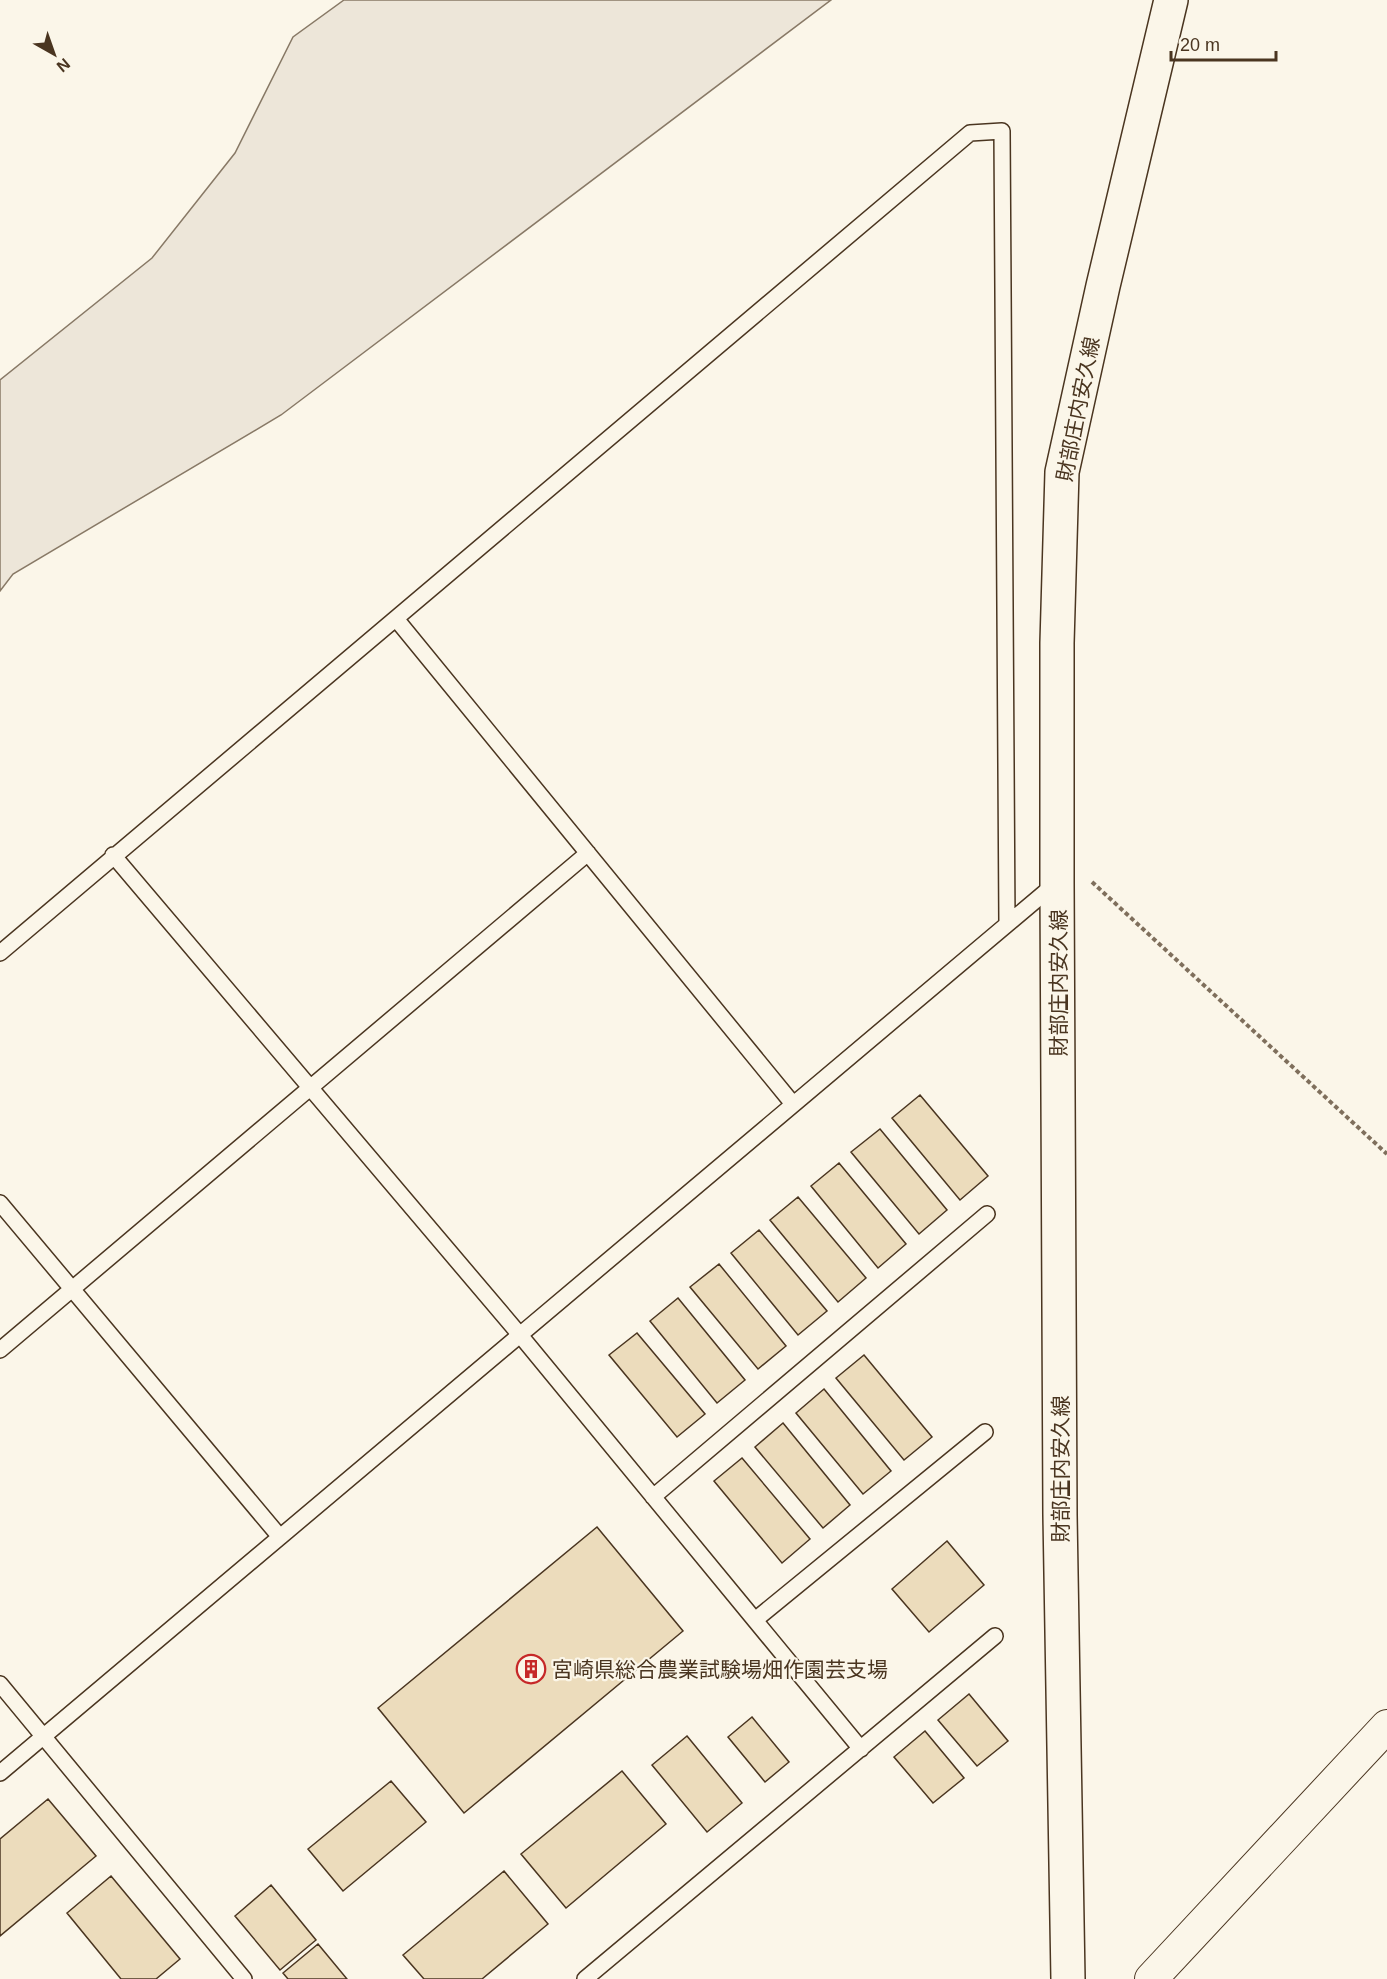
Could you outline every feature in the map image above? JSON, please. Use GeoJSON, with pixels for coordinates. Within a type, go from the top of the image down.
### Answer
{"type":"FeatureCollection","features":[{"type":"Feature","properties":{"kind":"main road","name":"財部庄内安久線"},"geometry":{"type":"LineString","coordinates":[[1068,1979],[1060,1503],[1057,882],[1057,643],[1062,472],[1103,286],[1171,0]]}},
{"type":"Feature","properties":{"kind":"street"},"geometry":{"type":"LineString","coordinates":[[1151,1979],[1387,1726]]}},
{"type":"Feature","properties":{"kind":"lane"},"geometry":{"type":"LineString","coordinates":[[0,953],[113,855],[397,620],[970,133],[1002,131],[1007,924]]}},
{"type":"Feature","properties":{"kind":"lane"},"geometry":{"type":"LineString","coordinates":[[397,620],[793,1104]]}},
{"type":"Feature","properties":{"kind":"lane"},"geometry":{"type":"LineString","coordinates":[[0,1350],[588,853]]}},
{"type":"Feature","properties":{"kind":"lane"},"geometry":{"type":"LineString","coordinates":[[113,855],[520,1335],[861,1749]]}},
{"type":"Feature","properties":{"kind":"lane"},"geometry":{"type":"LineString","coordinates":[[0,1773],[1057,882]]}},
{"type":"Feature","properties":{"kind":"lane"},"geometry":{"type":"LineString","coordinates":[[0,1203],[280,1537]]}},
{"type":"Feature","properties":{"kind":"lane"},"geometry":{"type":"LineString","coordinates":[[653,1497],[987,1214]]}},
{"type":"Feature","properties":{"kind":"lane"},"geometry":{"type":"LineString","coordinates":[[755,1620],[984,1432]]}},
{"type":"Feature","properties":{"kind":"lane"},"geometry":{"type":"LineString","coordinates":[[585,1979],[995,1636]]}},
{"type":"Feature","properties":{"kind":"lane"},"geometry":{"type":"LineString","coordinates":[[0,1683],[243,1979]]}},
{"type":"Feature","properties":{"kind":"path"},"geometry":{"type":"LineString","coordinates":[[1058,850],[1387,1154]]}},
{"type":"Feature","properties":{"kind":"shaded area"},"geometry":{"type":"Polygon","coordinates":[[[344,0],[831,0],[281,415],[13,574],[0,591],[0,380],[152,258],[235,153],[293,37],[344,0]]]}},
{"type":"Feature","properties":{"kind":"building"},"geometry":{"type":"Polygon","coordinates":[[[920,1095],[988,1176],[960,1200],[892,1118],[920,1095]]]}},
{"type":"Feature","properties":{"kind":"building"},"geometry":{"type":"Polygon","coordinates":[[[880,1129],[947,1210],[919,1234],[851,1152],[880,1129]]]}},
{"type":"Feature","properties":{"kind":"building"},"geometry":{"type":"Polygon","coordinates":[[[839,1163],[906,1244],[878,1268],[811,1186],[839,1163]]]}},
{"type":"Feature","properties":{"kind":"building"},"geometry":{"type":"Polygon","coordinates":[[[798,1197],[866,1278],[838,1302],[770,1220],[798,1197]]]}},
{"type":"Feature","properties":{"kind":"building"},"geometry":{"type":"Polygon","coordinates":[[[759,1230],[827,1311],[798,1335],[731,1253],[759,1230]]]}},
{"type":"Feature","properties":{"kind":"building"},"geometry":{"type":"Polygon","coordinates":[[[719,1264],[786,1346],[758,1369],[690,1287],[719,1264]]]}},
{"type":"Feature","properties":{"kind":"building"},"geometry":{"type":"Polygon","coordinates":[[[678,1298],[745,1380],[717,1403],[650,1321],[678,1298]]]}},
{"type":"Feature","properties":{"kind":"building"},"geometry":{"type":"Polygon","coordinates":[[[637,1333],[705,1414],[677,1437],[609,1355],[637,1333]]]}},
{"type":"Feature","properties":{"kind":"building"},"geometry":{"type":"Polygon","coordinates":[[[864,1355],[932,1437],[904,1460],[836,1378],[864,1355]]]}},
{"type":"Feature","properties":{"kind":"building"},"geometry":{"type":"Polygon","coordinates":[[[824,1389],[891,1471],[863,1494],[796,1413],[824,1389]]]}},
{"type":"Feature","properties":{"kind":"building"},"geometry":{"type":"Polygon","coordinates":[[[783,1423],[850,1505],[823,1528],[755,1447],[783,1423]]]}},
{"type":"Feature","properties":{"kind":"building"},"geometry":{"type":"Polygon","coordinates":[[[742,1458],[810,1539],[782,1563],[714,1481],[742,1458]]]}},
{"type":"Feature","properties":{"kind":"building","name":"宮崎県総合農業試験場畑作園芸支場"},"geometry":{"type":"Polygon","coordinates":[[[597,1527],[683,1631],[464,1813],[378,1708],[597,1527]]]}},
{"type":"Feature","properties":{"kind":"building"},"geometry":{"type":"Polygon","coordinates":[[[947,1541],[984,1585],[929,1632],[892,1589],[947,1541]]]}},
{"type":"Feature","properties":{"kind":"building"},"geometry":{"type":"Polygon","coordinates":[[[969,1694],[1008,1741],[977,1766],[938,1720],[969,1694]]]}},
{"type":"Feature","properties":{"kind":"building"},"geometry":{"type":"Polygon","coordinates":[[[752,1717],[789,1762],[765,1782],[728,1737],[752,1717]]]}},
{"type":"Feature","properties":{"kind":"building"},"geometry":{"type":"Polygon","coordinates":[[[925,1731],[964,1778],[933,1803],[894,1757],[925,1731]]]}},
{"type":"Feature","properties":{"kind":"building"},"geometry":{"type":"Polygon","coordinates":[[[687,1736],[742,1803],[707,1832],[652,1765],[687,1736]]]}},
{"type":"Feature","properties":{"kind":"building"},"geometry":{"type":"Polygon","coordinates":[[[622,1771],[666,1824],[566,1908],[521,1854],[622,1771]]]}},
{"type":"Feature","properties":{"kind":"building"},"geometry":{"type":"Polygon","coordinates":[[[391,1781],[426,1822],[343,1891],[308,1849],[391,1781]]]}},
{"type":"Feature","properties":{"kind":"building"},"geometry":{"type":"Polygon","coordinates":[[[48,1799],[96,1856],[0,1936],[0,1839],[48,1799]]]}},
{"type":"Feature","properties":{"kind":"building"},"geometry":{"type":"Polygon","coordinates":[[[504,1871],[548,1924],[482,1979],[424,1979],[403,1955],[504,1871]]]}},
{"type":"Feature","properties":{"kind":"building"},"geometry":{"type":"Polygon","coordinates":[[[111,1876],[180,1959],[156,1979],[121,1979],[67,1913],[111,1876]]]}},
{"type":"Feature","properties":{"kind":"building"},"geometry":{"type":"Polygon","coordinates":[[[271,1885],[316,1940],[280,1970],[235,1916],[271,1885]]]}},
{"type":"Feature","properties":{"kind":"building"},"geometry":{"type":"Polygon","coordinates":[[[318,1944],[347,1979],[288,1979],[283,1973],[318,1944]]]}},
{"type":"Feature","properties":{"kind":"place","name":"宮崎県総合農業試験場畑作園芸支場"},"geometry":{"type":"Point","coordinates":[531,1669]}}]}
